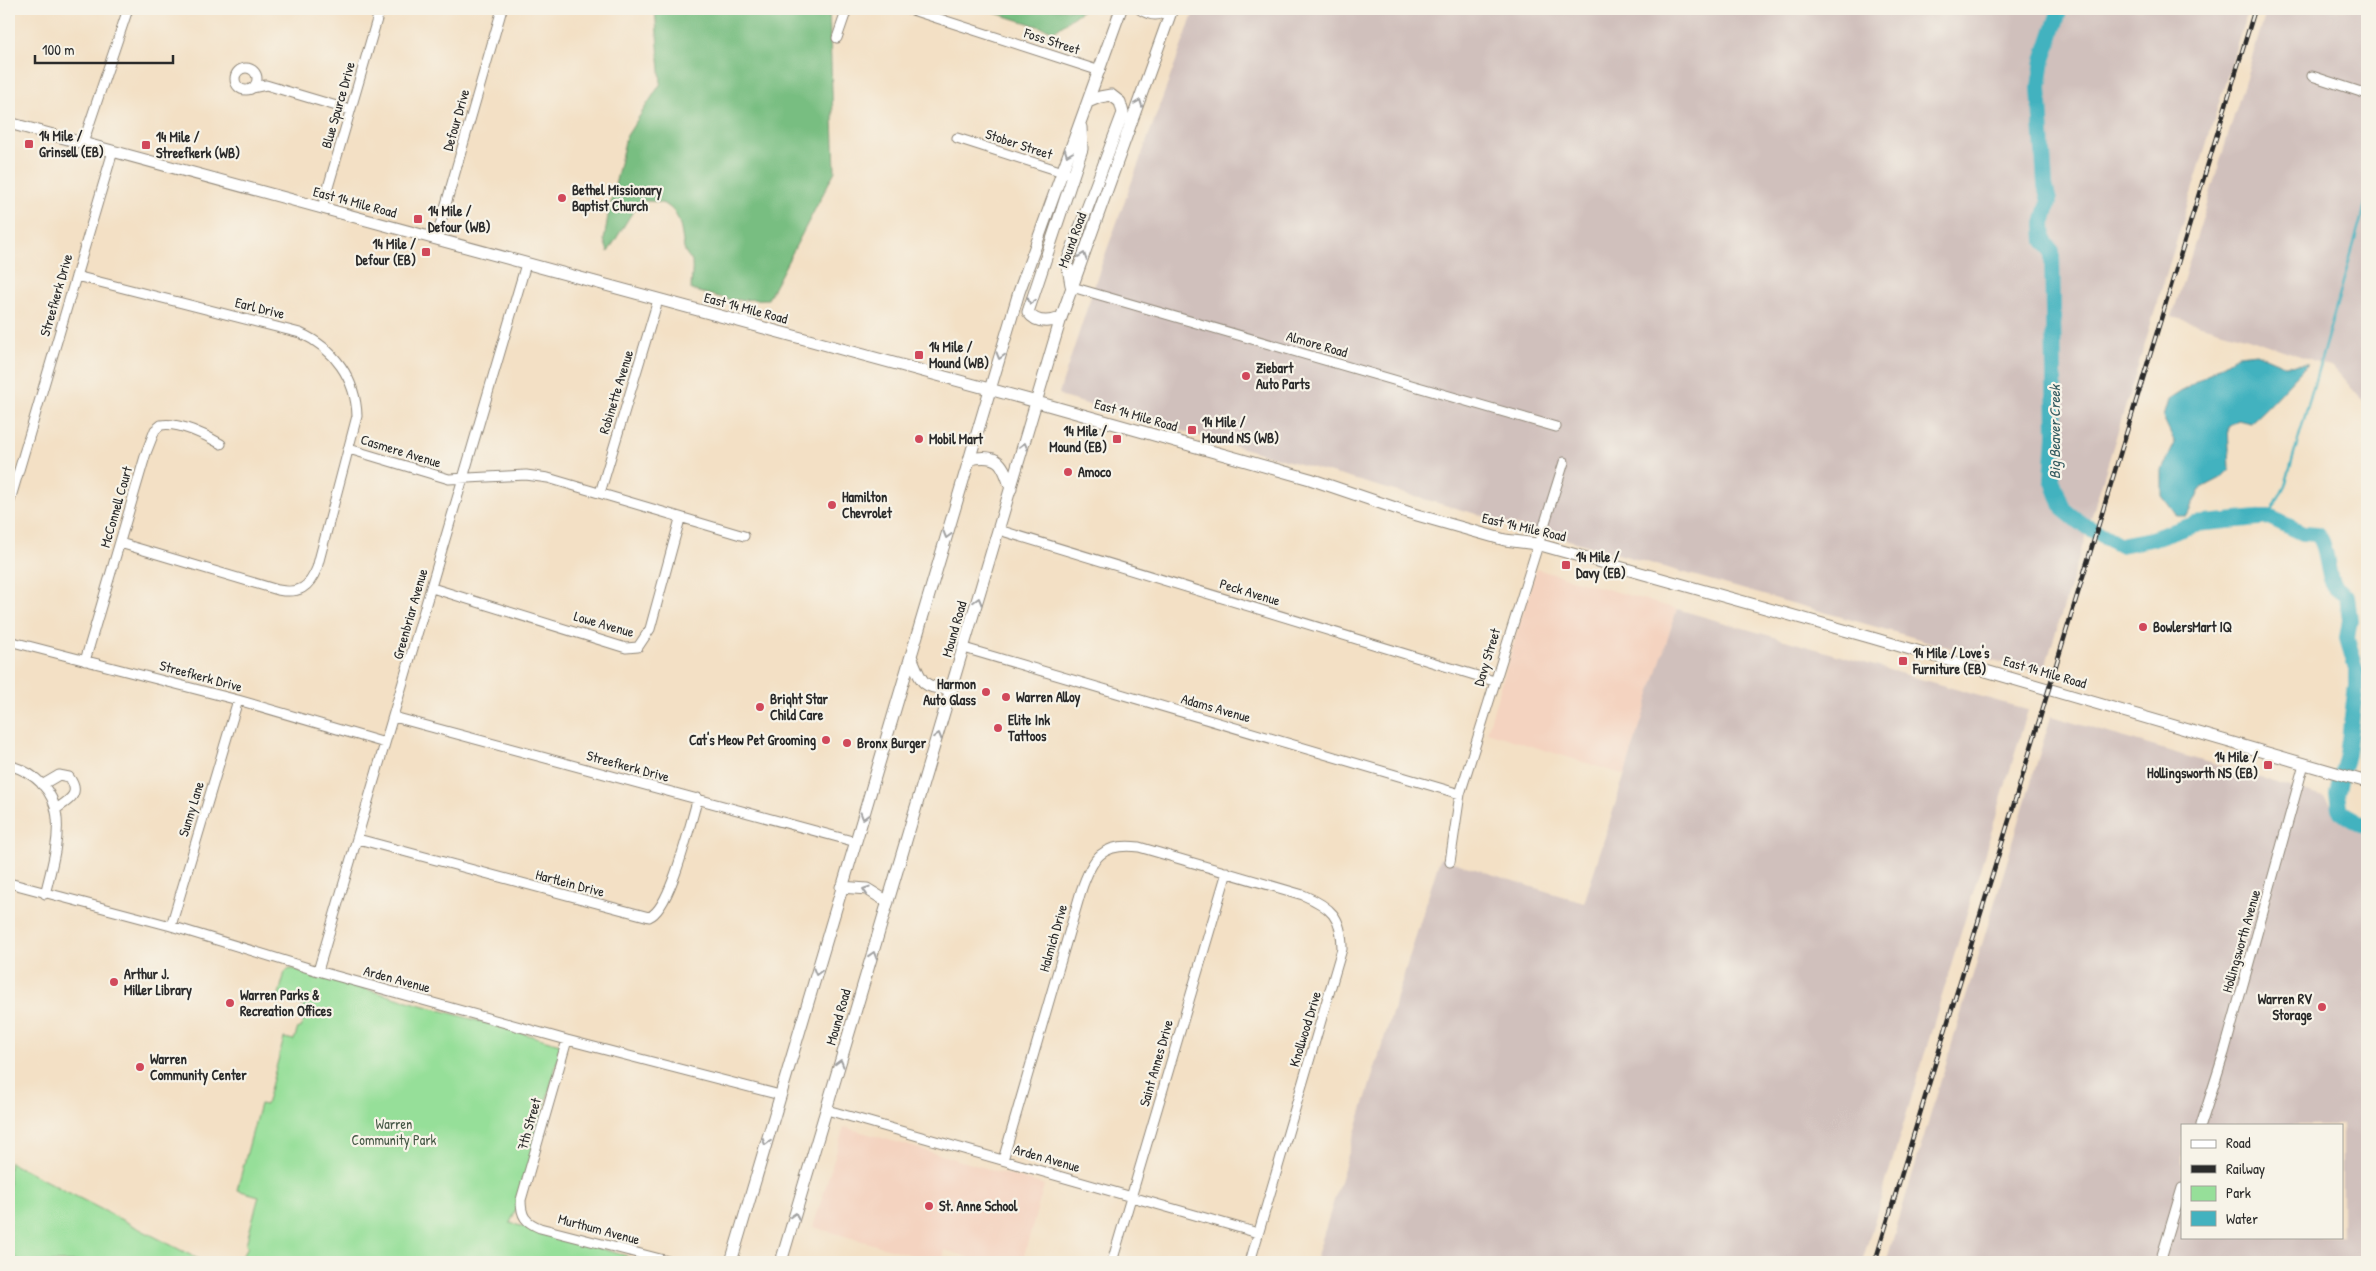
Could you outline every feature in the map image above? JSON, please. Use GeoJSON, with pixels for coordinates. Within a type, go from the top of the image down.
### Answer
{"type":"FeatureCollection","features":[{"type":"Feature","properties":{"kind":"main road"},"geometry":{"type":"LineString","coordinates":[[731,1262],[1019,292],[1121,9]]}},
{"type":"Feature","properties":{"kind":"main road"},"geometry":{"type":"LineString","coordinates":[[1141,9],[1157,14],[1166,9]]}},
{"type":"Feature","properties":{"kind":"main road","name":"Mound Road"},"geometry":{"type":"LineString","coordinates":[[781,1262],[1062,318],[1172,9]]}},
{"type":"Feature","properties":{"kind":"main road"},"geometry":{"type":"LineString","coordinates":[[1072,287],[1068,262],[1123,113],[1120,102],[1111,95],[1088,102]]}},
{"type":"Feature","properties":{"kind":"main road"},"geometry":{"type":"LineString","coordinates":[[1062,318],[1049,323],[1036,319],[1028,312],[1082,150],[1080,121]]}},
{"type":"Feature","properties":{"kind":"main road","name":"East 14 Mile Road"},"geometry":{"type":"LineString","coordinates":[[9,123],[1037,402],[1310,479],[1410,513],[1496,538],[1537,544],[2030,683],[2367,782]]}},
{"type":"Feature","properties":{"kind":"main road"},"geometry":{"type":"LineString","coordinates":[[970,459],[981,457],[995,459],[1004,468],[1011,489]]}},
{"type":"Feature","properties":{"kind":"main road"},"geometry":{"type":"LineString","coordinates":[[911,656],[924,684],[935,689],[952,688]]}},
{"type":"Feature","properties":{"kind":"main road"},"geometry":{"type":"LineString","coordinates":[[841,887],[867,888],[888,902]]}},
{"type":"Feature","properties":{"kind":"street"},"geometry":{"type":"LineString","coordinates":[[83,143],[128,9]]}},
{"type":"Feature","properties":{"kind":"street","name":"Blue Spurce Drive"},"geometry":{"type":"LineString","coordinates":[[322,208],[380,9]]}},
{"type":"Feature","properties":{"kind":"street","name":"Defour Drive"},"geometry":{"type":"LineString","coordinates":[[436,239],[502,9]]}},
{"type":"Feature","properties":{"kind":"street"},"geometry":{"type":"LineString","coordinates":[[837,38],[847,9]]}},
{"type":"Feature","properties":{"kind":"street","name":"Foss Street"},"geometry":{"type":"LineString","coordinates":[[909,9],[1100,71]]}},
{"type":"Feature","properties":{"kind":"street"},"geometry":{"type":"LineString","coordinates":[[266,85],[246,90],[239,88],[235,82],[236,74],[244,68],[252,70],[266,85],[350,110]]}},
{"type":"Feature","properties":{"kind":"street"},"geometry":{"type":"LineString","coordinates":[[252,88],[256,82],[256,75]]}},
{"type":"Feature","properties":{"kind":"street"},"geometry":{"type":"LineString","coordinates":[[2312,76],[2367,94]]}},
{"type":"Feature","properties":{"kind":"street","name":"Stober Street"},"geometry":{"type":"LineString","coordinates":[[957,138],[1073,175]]}},
{"type":"Feature","properties":{"kind":"street","name":"Streefkerk Drive"},"geometry":{"type":"LineString","coordinates":[[9,504],[113,151]]}},
{"type":"Feature","properties":{"kind":"street","name":"Greenbriar Avenue"},"geometry":{"type":"LineString","coordinates":[[318,971],[526,264]]}},
{"type":"Feature","properties":{"kind":"street","name":"Earl Drive"},"geometry":{"type":"LineString","coordinates":[[76,276],[285,328],[319,344],[338,362],[352,386],[356,400],[357,416],[349,450]]}},
{"type":"Feature","properties":{"kind":"street","name":"Almore Road"},"geometry":{"type":"LineString","coordinates":[[1072,287],[1556,427]]}},
{"type":"Feature","properties":{"kind":"street","name":"Robinette Avenue"},"geometry":{"type":"LineString","coordinates":[[600,493],[658,300]]}},
{"type":"Feature","properties":{"kind":"street","name":"McConnell Court"},"geometry":{"type":"LineString","coordinates":[[85,661],[146,452],[155,430],[161,425],[176,426],[213,439],[221,444]]}},
{"type":"Feature","properties":{"kind":"street","name":"Casmere Avenue"},"geometry":{"type":"LineString","coordinates":[[120,543],[278,590],[294,592],[302,589],[308,585],[317,568],[349,450],[448,479],[526,475],[548,478],[744,536]]}},
{"type":"Feature","properties":{"kind":"street","name":"Davy Street"},"geometry":{"type":"LineString","coordinates":[[1450,862],[1460,794],[1564,462]]}},
{"type":"Feature","properties":{"kind":"street","name":"Lowe Avenue"},"geometry":{"type":"LineString","coordinates":[[432,588],[626,648],[638,647],[650,629],[680,518]]}},
{"type":"Feature","properties":{"kind":"street","name":"Peck Avenue"},"geometry":{"type":"LineString","coordinates":[[999,530],[1494,681]]}},
{"type":"Feature","properties":{"kind":"street","name":"Streefkerk Drive"},"geometry":{"type":"LineString","coordinates":[[9,641],[238,700],[385,743]]}},
{"type":"Feature","properties":{"kind":"street","name":"Adams Avenue"},"geometry":{"type":"LineString","coordinates":[[964,648],[1460,794]]}},
{"type":"Feature","properties":{"kind":"street","name":"Sunny Lane"},"geometry":{"type":"LineString","coordinates":[[171,926],[238,700]]}},
{"type":"Feature","properties":{"kind":"street","name":"Streefkerk Drive"},"geometry":{"type":"LineString","coordinates":[[394,717],[856,842]]}},
{"type":"Feature","properties":{"kind":"street","name":"Hollingsworth Avenue"},"geometry":{"type":"LineString","coordinates":[[2201,1124],[2224,1053],[2304,764]]}},
{"type":"Feature","properties":{"kind":"street"},"geometry":{"type":"LineString","coordinates":[[9,765],[29,774],[42,785],[56,809],[59,832],[58,846],[45,894]]}},
{"type":"Feature","properties":{"kind":"street"},"geometry":{"type":"LineString","coordinates":[[42,785],[59,775],[69,778],[74,784],[73,795],[56,809]]}},
{"type":"Feature","properties":{"kind":"street","name":"Hartlein Drive"},"geometry":{"type":"LineString","coordinates":[[358,839],[649,917],[658,912],[667,897],[698,798]]}},
{"type":"Feature","properties":{"kind":"street","name":"Halmich Drive"},"geometry":{"type":"LineString","coordinates":[[1004,1160],[1081,891],[1093,861],[1108,849],[1126,845],[1227,872]]}},
{"type":"Feature","properties":{"kind":"street","name":"Saint Annes Drive"},"geometry":{"type":"LineString","coordinates":[[1112,1262],[1227,872]]}},
{"type":"Feature","properties":{"kind":"street","name":"Knollwood Drive"},"geometry":{"type":"LineString","coordinates":[[1227,872],[1319,902],[1335,915],[1342,935],[1342,949],[1337,970],[1250,1262]]}},
{"type":"Feature","properties":{"kind":"street","name":"Arden Avenue"},"geometry":{"type":"LineString","coordinates":[[9,883],[171,926],[318,971],[568,1040],[780,1095]]}},
{"type":"Feature","properties":{"kind":"street","name":"7th Street"},"geometry":{"type":"LineString","coordinates":[[522,1216],[522,1200],[568,1040]]}},
{"type":"Feature","properties":{"kind":"street","name":"Arden Avenue"},"geometry":{"type":"LineString","coordinates":[[827,1110],[1258,1234]]}},
{"type":"Feature","properties":{"kind":"street"},"geometry":{"type":"LineString","coordinates":[[2160,1262],[2181,1191]]}},
{"type":"Feature","properties":{"kind":"street","name":"Murthum Avenue"},"geometry":{"type":"LineString","coordinates":[[522,1216],[528,1222],[540,1228],[672,1262]]}},
{"type":"Feature","properties":{"kind":"shaded area"},"geometry":{"type":"Polygon","coordinates":[[[1195,9],[2248,9],[2043,674],[1062,397],[1059,393],[1101,266],[1195,9]]]}},
{"type":"Feature","properties":{"kind":"shaded area"},"geometry":{"type":"Polygon","coordinates":[[[2267,9],[2367,9],[2367,406],[2333,367],[2248,338],[2172,317],[2267,9]]]}},
{"type":"Feature","properties":{"kind":"shaded area"},"geometry":{"type":"Polygon","coordinates":[[[1536,569],[1677,609],[1625,775],[1487,732],[1536,569]]]}},
{"type":"Feature","properties":{"kind":"shaded area"},"geometry":{"type":"Polygon","coordinates":[[[1677,609],[2028,710],[1862,1262],[1315,1262],[1440,858],[1584,903],[1677,609]]]}},
{"type":"Feature","properties":{"kind":"shaded area"},"geometry":{"type":"Polygon","coordinates":[[[2051,716],[2324,797],[2340,816],[2367,829],[2367,1262],[1886,1262],[2051,716]]]}},
{"type":"Feature","properties":{"kind":"shaded area","name":"St. Anne School"},"geometry":{"type":"Polygon","coordinates":[[[844,1127],[1044,1185],[1022,1262],[967,1262],[968,1257],[945,1250],[942,1262],[936,1262],[813,1227],[844,1127]]]}},
{"type":"Feature","properties":{"kind":"green space"},"geometry":{"type":"Polygon","coordinates":[[[655,9],[829,9],[835,171],[768,299],[731,300],[691,290],[692,262],[685,251],[676,214],[664,204],[643,201],[630,216],[608,252],[604,240],[626,137],[661,83],[655,9]]]}},
{"type":"Feature","properties":{"kind":"green space"},"geometry":{"type":"Polygon","coordinates":[[[982,9],[1084,9],[1054,31],[982,9]]]}},
{"type":"Feature","properties":{"kind":"green space","name":"Warren Community Park"},"geometry":{"type":"Polygon","coordinates":[[[290,969],[560,1044],[561,1047],[519,1203],[510,1223],[627,1256],[625,1262],[238,1262],[248,1247],[246,1244],[259,1196],[237,1190],[260,1104],[266,1105],[284,1038],[294,1040],[305,1016],[302,1014],[304,1006],[278,998],[285,972],[290,969]]]}},
{"type":"Feature","properties":{"kind":"green space"},"geometry":{"type":"Polygon","coordinates":[[[9,1162],[204,1262],[23,1262],[9,1254],[9,1162]]]}},
{"type":"Feature","properties":{"kind":"water"},"geometry":{"type":"Polygon","coordinates":[[[2256,353],[2284,365],[2308,364],[2250,423],[2238,420],[2228,426],[2230,469],[2221,478],[2200,489],[2187,516],[2177,516],[2162,496],[2162,470],[2175,443],[2163,417],[2168,400],[2238,355],[2256,353]]]}},
{"type":"Feature","properties":{"kind":"waterway","name":"Big Beaver Creek"},"geometry":{"type":"LineString","coordinates":[[2060,9],[2043,60],[2039,87],[2045,185],[2049,201],[2043,224],[2044,241],[2052,251],[2055,436],[2052,479],[2063,509],[2079,522],[2120,545],[2151,539],[2195,524],[2269,517],[2303,533],[2317,534],[2321,539],[2325,552],[2331,580],[2334,586],[2347,596],[2350,620],[2347,638],[2356,669],[2356,686],[2347,754],[2337,793],[2339,808],[2341,812],[2367,827]]}},
{"type":"Feature","properties":{"kind":"waterway"},"geometry":{"type":"LineString","coordinates":[[2269,517],[2285,486],[2367,198]]}},
{"type":"Feature","properties":{"kind":"railway"},"geometry":{"type":"LineString","coordinates":[[1875,1262],[2255,9]]}},
{"type":"Feature","properties":{"kind":"place","name":"14 Mile / Grinsell (EB)"},"geometry":{"type":"Point","coordinates":[29,144]}},
{"type":"Feature","properties":{"kind":"place","name":"14 Mile / Streefkerk (WB)"},"geometry":{"type":"Point","coordinates":[146,145]}},
{"type":"Feature","properties":{"kind":"place","name":"Bethel Missionary Baptist Church"},"geometry":{"type":"Point","coordinates":[562,198]}},
{"type":"Feature","properties":{"kind":"place","name":"14 Mile / Defour (WB)"},"geometry":{"type":"Point","coordinates":[418,219]}},
{"type":"Feature","properties":{"kind":"place","name":"14 Mile / Defour (EB)"},"geometry":{"type":"Point","coordinates":[426,252]}},
{"type":"Feature","properties":{"kind":"place","name":"14 Mile / Mound (WB)"},"geometry":{"type":"Point","coordinates":[919,355]}},
{"type":"Feature","properties":{"kind":"place","name":"Ziebart Auto Parts"},"geometry":{"type":"Point","coordinates":[1246,376]}},
{"type":"Feature","properties":{"kind":"place","name":"14 Mile / Mound NS (WB)"},"geometry":{"type":"Point","coordinates":[1192,430]}},
{"type":"Feature","properties":{"kind":"place","name":"Mobil Mart"},"geometry":{"type":"Point","coordinates":[919,439]}},
{"type":"Feature","properties":{"kind":"place","name":"14 Mile / Mound (EB)"},"geometry":{"type":"Point","coordinates":[1117,439]}},
{"type":"Feature","properties":{"kind":"place","name":"Amoco"},"geometry":{"type":"Point","coordinates":[1068,472]}},
{"type":"Feature","properties":{"kind":"place","name":"Hamilton Chevrolet"},"geometry":{"type":"Point","coordinates":[832,505]}},
{"type":"Feature","properties":{"kind":"place","name":"14 Mile / Davy (EB)"},"geometry":{"type":"Point","coordinates":[1566,565]}},
{"type":"Feature","properties":{"kind":"place","name":"BowlersMart IQ"},"geometry":{"type":"Point","coordinates":[2143,627]}},
{"type":"Feature","properties":{"kind":"place","name":"14 Mile / Love's Furniture (EB)"},"geometry":{"type":"Point","coordinates":[1903,661]}},
{"type":"Feature","properties":{"kind":"place","name":"Harmon Auto Glass"},"geometry":{"type":"Point","coordinates":[986,692]}},
{"type":"Feature","properties":{"kind":"place","name":"Warren Alloy"},"geometry":{"type":"Point","coordinates":[1006,697]}},
{"type":"Feature","properties":{"kind":"place","name":"Bright Star Child Care"},"geometry":{"type":"Point","coordinates":[760,707]}},
{"type":"Feature","properties":{"kind":"place","name":"Elite Ink Tattoos"},"geometry":{"type":"Point","coordinates":[998,728]}},
{"type":"Feature","properties":{"kind":"place","name":"Cat's Meow Pet Grooming"},"geometry":{"type":"Point","coordinates":[826,740]}},
{"type":"Feature","properties":{"kind":"place","name":"Bronx Burger"},"geometry":{"type":"Point","coordinates":[847,743]}},
{"type":"Feature","properties":{"kind":"place","name":"14 Mile / Hollingsworth NS (EB)"},"geometry":{"type":"Point","coordinates":[2268,765]}},
{"type":"Feature","properties":{"kind":"place","name":"Arthur J. Miller Library"},"geometry":{"type":"Point","coordinates":[114,982]}},
{"type":"Feature","properties":{"kind":"place","name":"Warren Parks & Recreation Offices"},"geometry":{"type":"Point","coordinates":[230,1003]}},
{"type":"Feature","properties":{"kind":"place","name":"Warren RV Storage"},"geometry":{"type":"Point","coordinates":[2322,1007]}},
{"type":"Feature","properties":{"kind":"place","name":"Warren Community Center"},"geometry":{"type":"Point","coordinates":[140,1067]}},
{"type":"Feature","properties":{"kind":"place","name":"St. Anne School"},"geometry":{"type":"Point","coordinates":[929,1206]}}]}
